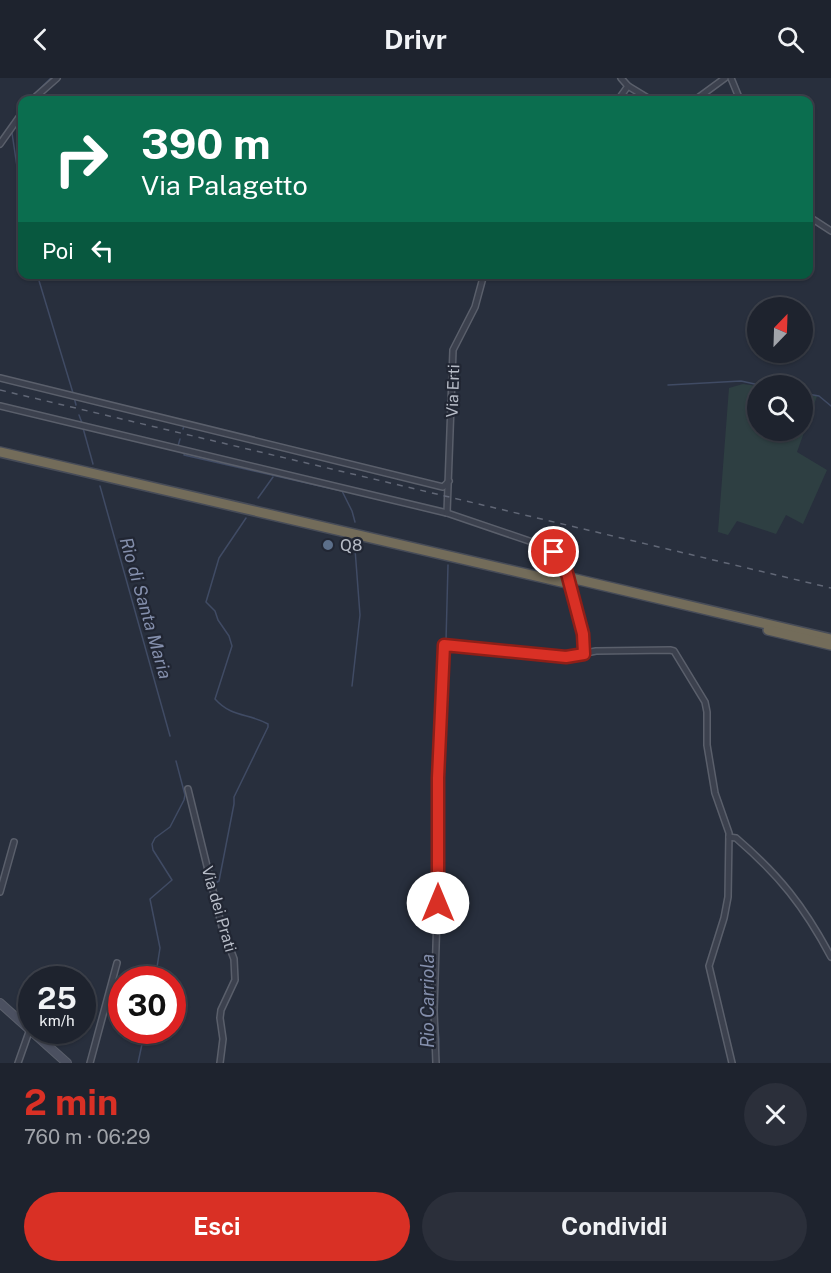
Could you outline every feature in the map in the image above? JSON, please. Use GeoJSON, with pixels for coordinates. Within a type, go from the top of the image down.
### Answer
{"type":"FeatureCollection","features":[{"type":"Feature","properties":{"kind":"highway"},"geometry":{"type":"LineString","coordinates":[[0,446],[569,580],[831,645]]}},
{"type":"Feature","properties":{"kind":"highway"},"geometry":{"type":"LineString","coordinates":[[0,452],[831,639]]}},
{"type":"Feature","properties":{"kind":"main road"},"geometry":{"type":"LineString","coordinates":[[0,1003],[18,1019]]}},
{"type":"Feature","properties":{"kind":"main road"},"geometry":{"type":"LineString","coordinates":[[46,1044],[67,1063]]}},
{"type":"Feature","properties":{"kind":"street"},"geometry":{"type":"LineString","coordinates":[[37,96],[57,78]]}},
{"type":"Feature","properties":{"kind":"street"},"geometry":{"type":"LineString","coordinates":[[621,78],[628,86],[644,96]]}},
{"type":"Feature","properties":{"kind":"street"},"geometry":{"type":"LineString","coordinates":[[700,96],[724,78]]}},
{"type":"Feature","properties":{"kind":"street"},"geometry":{"type":"LineString","coordinates":[[731,78],[738,96]]}},
{"type":"Feature","properties":{"kind":"street"},"geometry":{"type":"LineString","coordinates":[[621,96],[628,86]]}},
{"type":"Feature","properties":{"kind":"street"},"geometry":{"type":"LineString","coordinates":[[0,144],[18,119]]}},
{"type":"Feature","properties":{"kind":"street"},"geometry":{"type":"LineString","coordinates":[[813,219],[831,231]]}},
{"type":"Feature","properties":{"kind":"street","name":"Via Erti"},"geometry":{"type":"LineString","coordinates":[[447,513],[453,350],[475,307],[483,279]]}},
{"type":"Feature","properties":{"kind":"street"},"geometry":{"type":"LineString","coordinates":[[0,378],[443,487],[449,481]]}},
{"type":"Feature","properties":{"kind":"street"},"geometry":{"type":"LineString","coordinates":[[0,406],[447,513],[549,548],[564,562],[583,634],[584,654]]}},
{"type":"Feature","properties":{"kind":"street"},"geometry":{"type":"LineString","coordinates":[[436,1063],[434,1011],[438,778],[444,645],[566,657],[596,651],[670,650],[678,656],[705,702],[707,745],[715,793],[729,837],[728,897],[709,966],[732,1063]]}},
{"type":"Feature","properties":{"kind":"street","name":"Via dei Prati"},"geometry":{"type":"LineString","coordinates":[[188,789],[222,927],[234,959],[235,980],[221,1010],[223,1039],[220,1063]]}},
{"type":"Feature","properties":{"kind":"street"},"geometry":{"type":"LineString","coordinates":[[729,837],[735,838],[777,875],[813,924],[831,957]]}},
{"type":"Feature","properties":{"kind":"street"},"geometry":{"type":"LineString","coordinates":[[0,892],[14,842]]}},
{"type":"Feature","properties":{"kind":"street"},"geometry":{"type":"LineString","coordinates":[[90,1063],[117,963]]}},
{"type":"Feature","properties":{"kind":"street"},"geometry":{"type":"LineString","coordinates":[[18,1063],[25,1044]]}},
{"type":"Feature","properties":{"kind":"shaded area"},"geometry":{"type":"Polygon","coordinates":[[[747,385],[747,441],[801,441],[797,452],[827,470],[803,524],[786,515],[776,534],[737,521],[728,535],[718,532],[729,388],[747,385]]]}},
{"type":"Feature","properties":{"kind":"shaded area"},"geometry":{"type":"Polygon","coordinates":[[[813,395],[817,396],[813,407],[813,395]]]}},
{"type":"Feature","properties":{"kind":"waterway","name":"Rio di Santa Maria"},"geometry":{"type":"LineString","coordinates":[[32,96],[51,78]]}},
{"type":"Feature","properties":{"kind":"waterway","name":"Rio di Santa Maria"},"geometry":{"type":"LineString","coordinates":[[12,133],[18,173]]}},
{"type":"Feature","properties":{"kind":"waterway","name":"Rio di Santa Maria"},"geometry":{"type":"LineString","coordinates":[[39,279],[73,393]]}},
{"type":"Feature","properties":{"kind":"waterway"},"geometry":{"type":"LineString","coordinates":[[668,385],[747,382]]}},
{"type":"Feature","properties":{"kind":"waterway"},"geometry":{"type":"LineString","coordinates":[[813,395],[819,396],[831,406]]}},
{"type":"Feature","properties":{"kind":"waterway","name":"Rio di Santa Maria"},"geometry":{"type":"LineString","coordinates":[[74,397],[76,405]]}},
{"type":"Feature","properties":{"kind":"waterway","name":"Rio di Santa Maria"},"geometry":{"type":"LineString","coordinates":[[79,415],[82,423]]}},
{"type":"Feature","properties":{"kind":"waterway"},"geometry":{"type":"LineString","coordinates":[[183,429],[184,426],[191,428]]}},
{"type":"Feature","properties":{"kind":"waterway","name":"Rio di Santa Maria"},"geometry":{"type":"LineString","coordinates":[[83,428],[93,464]]}},
{"type":"Feature","properties":{"kind":"waterway"},"geometry":{"type":"LineString","coordinates":[[180,439],[178,446],[180,447]]}},
{"type":"Feature","properties":{"kind":"waterway"},"geometry":{"type":"LineString","coordinates":[[185,451],[184,455],[342,491],[355,522]]}},
{"type":"Feature","properties":{"kind":"waterway"},"geometry":{"type":"LineString","coordinates":[[258,498],[273,477]]}},
{"type":"Feature","properties":{"kind":"waterway","name":"Rio di Santa Maria"},"geometry":{"type":"LineString","coordinates":[[100,486],[170,736]]}},
{"type":"Feature","properties":{"kind":"waterway"},"geometry":{"type":"LineString","coordinates":[[214,884],[219,881],[234,797],[268,727],[268,724],[228,709],[215,699],[232,646],[215,611],[206,602],[219,558],[246,518]]}},
{"type":"Feature","properties":{"kind":"waterway"},"geometry":{"type":"LineString","coordinates":[[352,686],[360,615],[355,549]]}},
{"type":"Feature","properties":{"kind":"waterway","name":"Rio Carriola"},"geometry":{"type":"LineString","coordinates":[[446,641],[448,565]]}},
{"type":"Feature","properties":{"kind":"waterway","name":"Rio Carriola"},"geometry":{"type":"LineString","coordinates":[[442,757],[444,702]]}},
{"type":"Feature","properties":{"kind":"waterway","name":"Rio di Santa Maria"},"geometry":{"type":"LineString","coordinates":[[157,966],[160,948],[150,899],[172,880],[153,850],[152,844],[155,838],[170,827],[184,800],[185,795],[176,761]]}},
{"type":"Feature","properties":{"kind":"waterway","name":"Rio Carriola"},"geometry":{"type":"LineString","coordinates":[[440,878],[440,898]]}},
{"type":"Feature","properties":{"kind":"waterway","name":"Rio Carriola"},"geometry":{"type":"LineString","coordinates":[[437,996],[438,953]]}},
{"type":"Feature","properties":{"kind":"waterway","name":"Rio Carriola"},"geometry":{"type":"LineString","coordinates":[[437,1019],[438,1062]]}},
{"type":"Feature","properties":{"kind":"waterway","name":"Rio di Santa Maria"},"geometry":{"type":"LineString","coordinates":[[138,1063],[142,1044]]}},
{"type":"Feature","properties":{"kind":"railway"},"geometry":{"type":"LineString","coordinates":[[0,390],[831,588]]}},
{"type":"Feature","properties":{"kind":"place","name":"Q8"},"geometry":{"type":"Point","coordinates":[328,545]}},
{"type":"Feature","properties":{"kind":"route"},"geometry":{"type":"LineString","coordinates":[[438,903],[438,778],[444,645],[566,657],[584,654],[583,634],[564,562],[554,552]]}}]}
